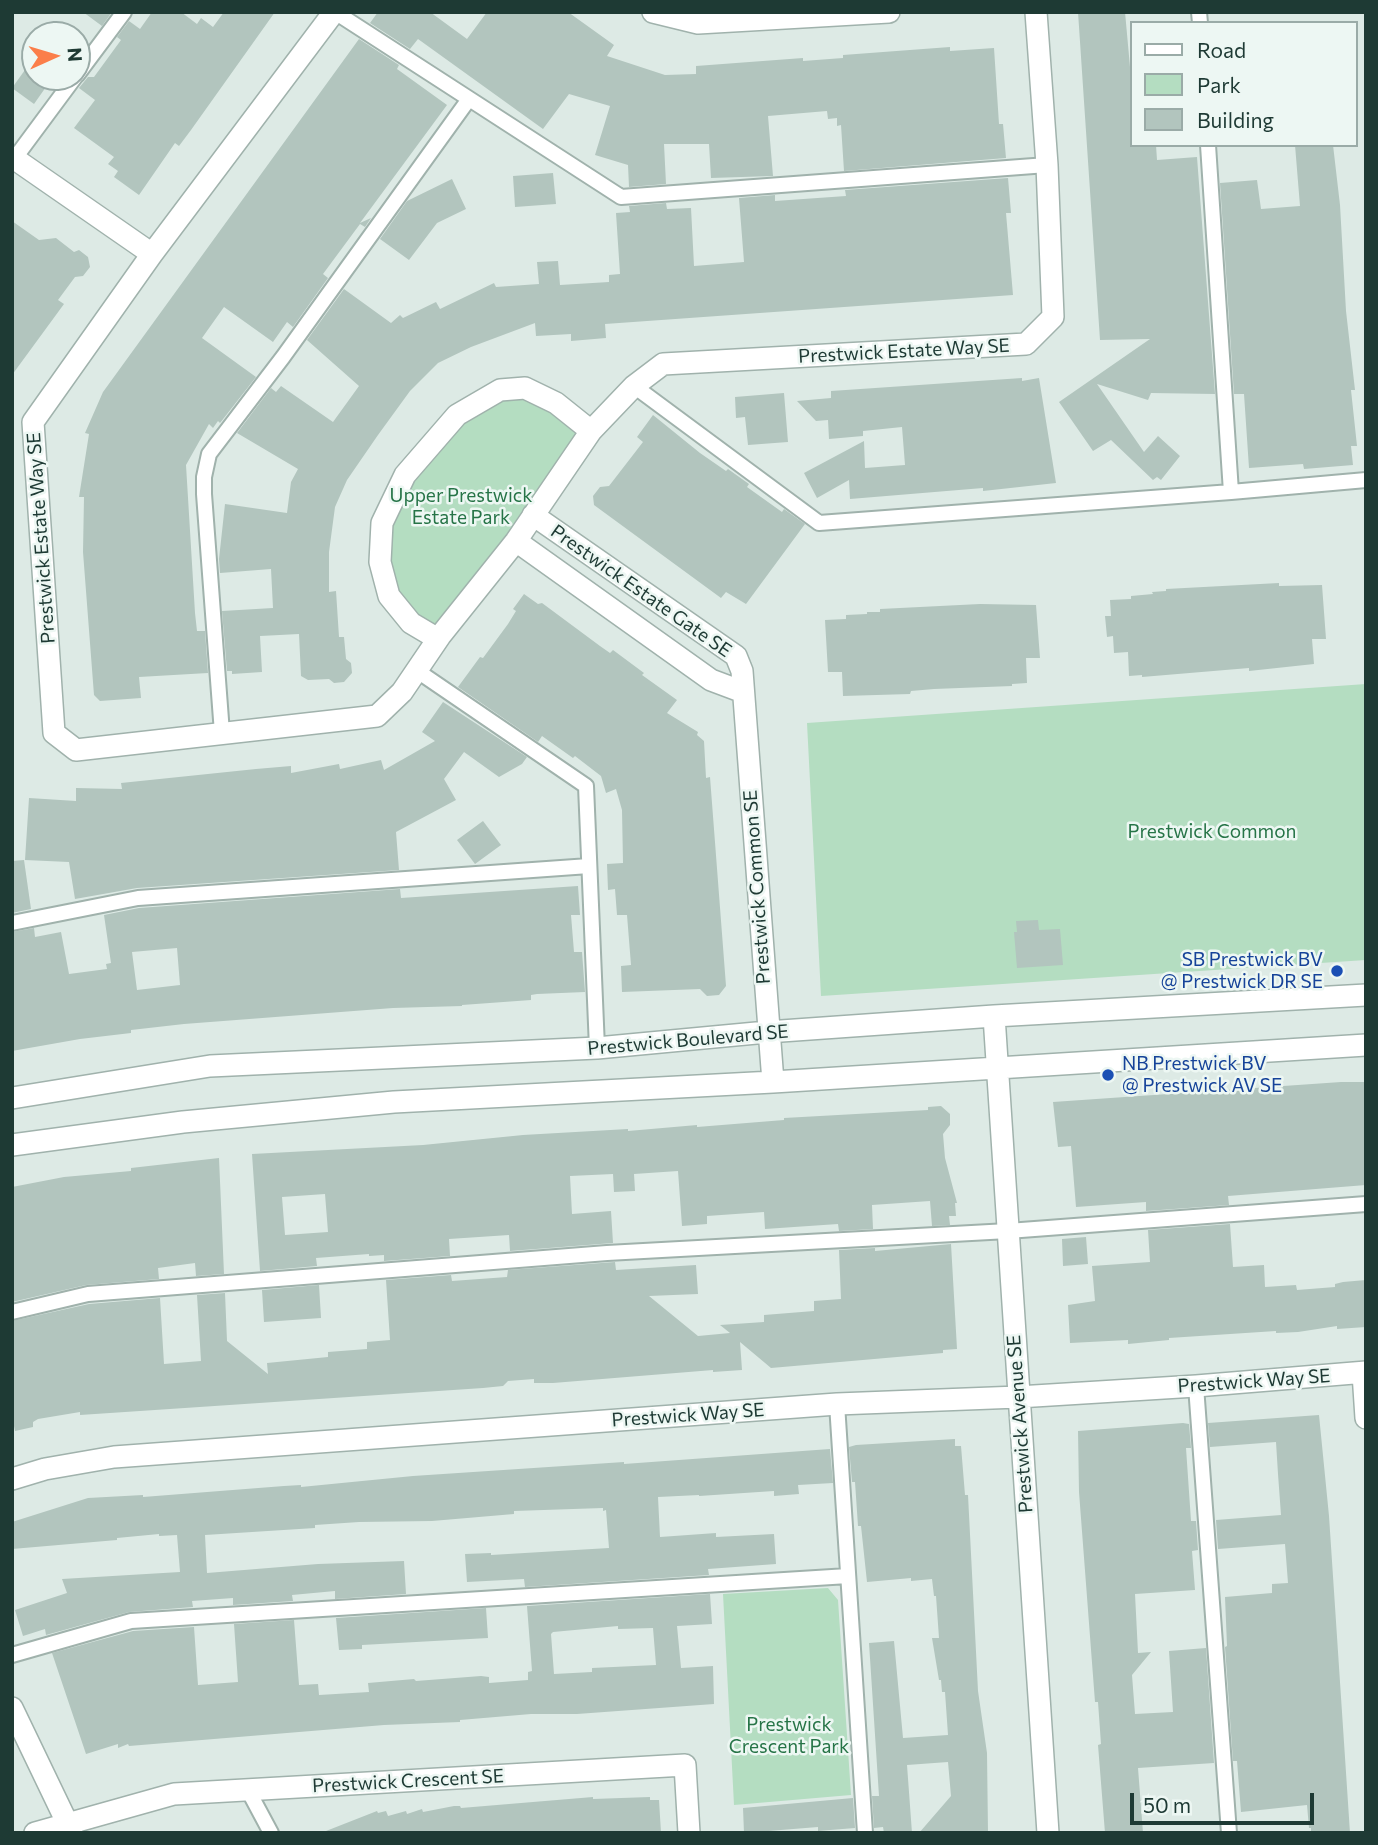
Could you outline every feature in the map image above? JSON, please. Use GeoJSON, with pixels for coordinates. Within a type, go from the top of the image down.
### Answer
{"type":"FeatureCollection","features":[{"type":"Feature","properties":{"kind":"street","name":"Prestwick Estate Way SE"},"geometry":{"type":"LineString","coordinates":[[334,12],[152,254],[33,422],[54,733],[76,750],[377,716],[402,692],[438,639],[516,541],[591,431],[634,386],[663,364],[1026,344],[1053,317],[1047,165],[1036,12]]}},
{"type":"Feature","properties":{"kind":"street"},"geometry":{"type":"LineString","coordinates":[[653,12],[698,23],[889,12]]}},
{"type":"Feature","properties":{"kind":"street"},"geometry":{"type":"LineString","coordinates":[[13,159],[152,254]]}},
{"type":"Feature","properties":{"kind":"street"},"geometry":{"type":"LineString","coordinates":[[438,639],[411,623],[389,596],[380,562],[382,523],[405,475],[457,415],[500,390],[525,387],[556,403],[591,431]]}},
{"type":"Feature","properties":{"kind":"street","name":"Prestwick Estate Gate SE"},"geometry":{"type":"LineString","coordinates":[[516,541],[711,680],[743,692],[742,671],[736,656],[533,515]]}},
{"type":"Feature","properties":{"kind":"street","name":"Prestwick Common SE"},"geometry":{"type":"LineString","coordinates":[[743,692],[772,1083]]}},
{"type":"Feature","properties":{"kind":"street","name":"Prestwick Boulevard SE"},"geometry":{"type":"LineString","coordinates":[[12,1098],[210,1066],[597,1048],[767,1032],[994,1016],[1366,995]]}},
{"type":"Feature","properties":{"kind":"street","name":"Prestwick Avenue SE"},"geometry":{"type":"LineString","coordinates":[[994,1016],[1048,1833]]}},
{"type":"Feature","properties":{"kind":"street"},"geometry":{"type":"LineString","coordinates":[[12,1145],[183,1122],[394,1102],[772,1083],[1366,1045]]}},
{"type":"Feature","properties":{"kind":"street"},"geometry":{"type":"LineString","coordinates":[[1364,1373],[1366,1418]]}},
{"type":"Feature","properties":{"kind":"street","name":"Prestwick Way SE"},"geometry":{"type":"LineString","coordinates":[[12,1479],[45,1469],[114,1457],[837,1404],[1018,1397],[1364,1373]]}},
{"type":"Feature","properties":{"kind":"street"},"geometry":{"type":"LineString","coordinates":[[12,1708],[69,1828]]}},
{"type":"Feature","properties":{"kind":"street","name":"Prestwick Crescent SE"},"geometry":{"type":"LineString","coordinates":[[35,1833],[69,1828],[174,1794],[685,1765],[689,1833]]}},
{"type":"Feature","properties":{"kind":"lane"},"geometry":{"type":"LineString","coordinates":[[91,56],[124,12]]}},
{"type":"Feature","properties":{"kind":"lane"},"geometry":{"type":"LineString","coordinates":[[334,12],[621,197],[1047,165]]}},
{"type":"Feature","properties":{"kind":"lane"},"geometry":{"type":"LineString","coordinates":[[13,159],[65,91]]}},
{"type":"Feature","properties":{"kind":"lane"},"geometry":{"type":"LineString","coordinates":[[222,733],[204,494],[204,477],[209,454],[291,346],[469,99]]}},
{"type":"Feature","properties":{"kind":"lane"},"geometry":{"type":"LineString","coordinates":[[1208,147],[1231,492]]}},
{"type":"Feature","properties":{"kind":"lane"},"geometry":{"type":"LineString","coordinates":[[634,386],[820,523],[1366,480]]}},
{"type":"Feature","properties":{"kind":"lane"},"geometry":{"type":"LineString","coordinates":[[416,670],[586,786],[597,1048]]}},
{"type":"Feature","properties":{"kind":"lane"},"geometry":{"type":"LineString","coordinates":[[12,923],[138,898],[589,866]]}},
{"type":"Feature","properties":{"kind":"lane"},"geometry":{"type":"LineString","coordinates":[[12,1312],[88,1294],[607,1252],[1008,1231],[1366,1203]]}},
{"type":"Feature","properties":{"kind":"lane"},"geometry":{"type":"LineString","coordinates":[[1196,1386],[1229,1833]]}},
{"type":"Feature","properties":{"kind":"lane"},"geometry":{"type":"LineString","coordinates":[[837,1404],[865,1833]]}},
{"type":"Feature","properties":{"kind":"lane"},"geometry":{"type":"LineString","coordinates":[[12,1655],[131,1621],[848,1576]]}},
{"type":"Feature","properties":{"kind":"lane"},"geometry":{"type":"LineString","coordinates":[[248,1790],[271,1833]]}},
{"type":"Feature","properties":{"kind":"green space","name":"Upper Prestwick Estate Park"},"geometry":{"type":"Polygon","coordinates":[[[525,388],[591,431],[440,636],[389,596],[382,523],[457,415],[525,388]]]}},
{"type":"Feature","properties":{"kind":"green space","name":"Prestwick Common"},"geometry":{"type":"Polygon","coordinates":[[[1366,684],[1366,960],[821,996],[807,723],[1366,684]]]}},
{"type":"Feature","properties":{"kind":"green space","name":"Prestwick Crescent Park"},"geometry":{"type":"Polygon","coordinates":[[[828,1588],[838,1600],[851,1795],[734,1805],[723,1594],[828,1588]]]}},
{"type":"Feature","properties":{"kind":"building"},"geometry":{"type":"Polygon","coordinates":[[[83,12],[112,12],[102,26],[83,12]]]}},
{"type":"Feature","properties":{"kind":"building"},"geometry":{"type":"Polygon","coordinates":[[[152,12],[181,12],[197,24],[201,18],[213,27],[224,12],[275,12],[191,130],[179,146],[175,143],[139,195],[114,177],[118,171],[108,164],[114,157],[74,128],[95,100],[83,91],[91,91],[91,77],[94,77],[121,40],[117,37],[129,21],[140,29],[152,12]]]}},
{"type":"Feature","properties":{"kind":"building"},"geometry":{"type":"Polygon","coordinates":[[[378,12],[430,12],[467,39],[487,12],[568,12],[614,45],[607,56],[665,75],[696,74],[696,66],[803,58],[803,61],[843,58],[843,55],[950,47],[950,51],[994,48],[999,124],[1003,124],[1006,158],[844,171],[841,125],[837,126],[837,118],[828,119],[827,111],[768,116],[773,176],[711,178],[709,144],[664,144],[666,184],[629,187],[628,165],[595,155],[610,106],[569,94],[543,129],[418,39],[410,49],[370,23],[378,12]]]}},
{"type":"Feature","properties":{"kind":"building"},"geometry":{"type":"Polygon","coordinates":[[[1078,12],[1125,12],[1130,67],[1130,147],[1156,147],[1157,160],[1197,157],[1215,394],[1151,393],[1148,400],[1097,384],[1144,452],[1158,436],[1180,456],[1161,480],[1157,477],[1153,480],[1111,440],[1093,451],[1059,402],[1150,339],[1100,340],[1078,12]]]}},
{"type":"Feature","properties":{"kind":"building"},"geometry":{"type":"Polygon","coordinates":[[[359,39],[399,65],[397,69],[447,105],[360,223],[371,218],[365,227],[360,224],[323,274],[328,278],[293,327],[287,322],[273,342],[224,307],[202,338],[256,377],[220,423],[218,421],[213,428],[209,424],[186,465],[195,613],[197,631],[205,631],[208,673],[139,677],[141,698],[100,701],[94,695],[83,552],[84,497],[79,497],[89,434],[85,433],[103,392],[359,39]]]}},
{"type":"Feature","properties":{"kind":"building"},"geometry":{"type":"Polygon","coordinates":[[[21,75],[21,91],[43,91],[34,104],[12,88],[21,75]]]}},
{"type":"Feature","properties":{"kind":"building"},"geometry":{"type":"Polygon","coordinates":[[[1295,147],[1333,147],[1355,390],[1351,390],[1357,446],[1351,446],[1353,465],[1304,469],[1303,464],[1249,468],[1244,394],[1234,394],[1220,183],[1257,180],[1261,209],[1300,206],[1295,147]]]}},
{"type":"Feature","properties":{"kind":"building"},"geometry":{"type":"Polygon","coordinates":[[[553,173],[556,204],[515,207],[513,176],[553,173]]]}},
{"type":"Feature","properties":{"kind":"building"},"geometry":{"type":"Polygon","coordinates":[[[1008,178],[1011,213],[1006,213],[1013,295],[605,324],[606,338],[571,341],[571,334],[536,336],[535,323],[471,347],[438,363],[410,391],[378,435],[347,480],[335,507],[329,552],[329,592],[336,591],[339,637],[344,637],[346,659],[351,663],[352,673],[344,682],[334,683],[329,679],[308,680],[301,676],[299,634],[260,636],[262,672],[232,674],[232,671],[227,671],[222,611],[273,608],[271,569],[220,573],[225,504],[287,513],[291,482],[298,469],[237,433],[271,388],[276,392],[281,386],[333,422],[359,386],[307,340],[344,289],[391,323],[400,315],[403,318],[436,302],[440,309],[494,283],[496,287],[539,284],[537,262],[558,261],[560,285],[609,282],[609,275],[620,274],[616,213],[630,212],[629,206],[666,203],[667,209],[691,208],[694,266],[744,262],[739,198],[775,195],[775,201],[846,196],[845,190],[1008,178]]]}},
{"type":"Feature","properties":{"kind":"building"},"geometry":{"type":"Polygon","coordinates":[[[452,179],[466,209],[437,223],[409,260],[380,239],[407,201],[452,179]]]}},
{"type":"Feature","properties":{"kind":"building"},"geometry":{"type":"Polygon","coordinates":[[[12,221],[39,240],[56,238],[74,252],[79,250],[88,257],[90,267],[83,276],[75,277],[58,300],[64,304],[12,375],[12,221]]]}},
{"type":"Feature","properties":{"kind":"building"},"geometry":{"type":"Polygon","coordinates":[[[1022,378],[1022,381],[1039,378],[1056,483],[983,491],[983,488],[850,499],[849,480],[817,498],[804,473],[864,441],[865,468],[905,465],[902,427],[863,431],[863,436],[829,439],[828,420],[816,421],[797,401],[831,398],[831,391],[1022,378]]]}},
{"type":"Feature","properties":{"kind":"building"},"geometry":{"type":"Polygon","coordinates":[[[784,393],[788,442],[748,445],[745,417],[736,418],[735,397],[784,393]]]}},
{"type":"Feature","properties":{"kind":"building"},"geometry":{"type":"Polygon","coordinates":[[[653,415],[700,453],[749,484],[747,487],[782,512],[784,509],[805,524],[746,604],[726,592],[721,598],[594,505],[593,496],[600,487],[609,486],[643,442],[637,437],[653,415]]]}},
{"type":"Feature","properties":{"kind":"building"},"geometry":{"type":"Polygon","coordinates":[[[1279,583],[1279,586],[1322,585],[1326,639],[1312,639],[1314,664],[1249,671],[1249,668],[1129,676],[1128,652],[1114,653],[1113,636],[1107,637],[1105,616],[1111,616],[1110,600],[1131,599],[1131,596],[1153,594],[1152,592],[1166,589],[1279,583]]]}},
{"type":"Feature","properties":{"kind":"building"},"geometry":{"type":"Polygon","coordinates":[[[524,594],[538,604],[542,603],[610,653],[613,650],[644,673],[642,675],[677,700],[667,713],[698,732],[697,735],[704,741],[706,778],[710,777],[726,986],[719,995],[707,996],[700,989],[622,992],[621,966],[631,965],[627,915],[617,915],[615,889],[608,890],[607,864],[623,863],[622,810],[616,789],[606,793],[601,776],[575,756],[573,758],[542,736],[538,742],[458,687],[508,624],[516,611],[513,609],[524,594]]]}},
{"type":"Feature","properties":{"kind":"building"},"geometry":{"type":"Polygon","coordinates":[[[980,604],[1036,605],[1040,658],[1026,658],[1027,683],[911,691],[910,694],[843,696],[842,672],[828,672],[825,620],[846,619],[846,615],[880,612],[880,609],[980,604]]]}},
{"type":"Feature","properties":{"kind":"building"},"geometry":{"type":"Polygon","coordinates":[[[443,702],[527,757],[522,764],[499,777],[464,752],[444,779],[456,800],[396,832],[399,870],[137,888],[75,899],[69,862],[25,860],[29,798],[76,801],[76,788],[122,789],[121,783],[291,766],[291,773],[339,764],[340,769],[381,760],[384,770],[435,741],[422,732],[443,702]]]}},
{"type":"Feature","properties":{"kind":"building"},"geometry":{"type":"Polygon","coordinates":[[[483,821],[501,845],[475,864],[457,840],[483,821]]]}},
{"type":"Feature","properties":{"kind":"building"},"geometry":{"type":"Polygon","coordinates":[[[24,860],[31,909],[12,913],[12,861],[24,860]]]}},
{"type":"Feature","properties":{"kind":"building"},"geometry":{"type":"Polygon","coordinates":[[[578,886],[580,915],[571,915],[574,952],[582,952],[585,992],[537,994],[531,995],[531,1000],[462,1006],[393,1008],[184,1024],[131,1030],[131,1033],[12,1051],[12,932],[34,928],[35,937],[61,932],[69,974],[107,969],[106,964],[111,963],[104,915],[139,908],[400,889],[401,898],[578,886]],[[177,948],[132,952],[137,990],[180,985],[177,948]]]}},
{"type":"Feature","properties":{"kind":"building"},"geometry":{"type":"Polygon","coordinates":[[[1038,920],[1039,930],[1060,929],[1063,965],[1017,968],[1014,932],[1017,932],[1016,921],[1038,920]]]}},
{"type":"Feature","properties":{"kind":"building"},"geometry":{"type":"Polygon","coordinates":[[[1366,1082],[1366,1185],[1228,1196],[1229,1205],[1146,1211],[1146,1202],[1076,1207],[1071,1146],[1058,1147],[1053,1102],[1366,1082]]]}},
{"type":"Feature","properties":{"kind":"building"},"geometry":{"type":"Polygon","coordinates":[[[941,1106],[950,1114],[950,1125],[943,1134],[945,1158],[957,1203],[956,1216],[949,1216],[950,1225],[932,1226],[930,1201],[872,1205],[873,1229],[839,1231],[838,1224],[765,1229],[764,1212],[707,1216],[707,1224],[682,1226],[678,1171],[634,1174],[635,1191],[614,1192],[613,1174],[570,1176],[572,1214],[611,1211],[613,1243],[510,1251],[509,1235],[449,1239],[450,1256],[384,1261],[384,1255],[369,1254],[316,1258],[317,1266],[260,1271],[252,1154],[423,1145],[523,1135],[697,1127],[784,1118],[928,1110],[928,1107],[941,1106]],[[325,1194],[282,1197],[285,1235],[328,1232],[325,1194]]]}},
{"type":"Feature","properties":{"kind":"building"},"geometry":{"type":"Polygon","coordinates":[[[219,1158],[224,1274],[196,1276],[195,1263],[158,1268],[159,1279],[86,1285],[12,1302],[12,1187],[64,1177],[131,1171],[131,1168],[219,1158]]]}},
{"type":"Feature","properties":{"kind":"building"},"geometry":{"type":"Polygon","coordinates":[[[1230,1224],[1233,1267],[1264,1265],[1265,1287],[1296,1285],[1297,1290],[1335,1287],[1335,1284],[1343,1282],[1366,1280],[1366,1327],[1337,1329],[1337,1326],[1298,1332],[1169,1338],[1128,1344],[1128,1340],[1070,1343],[1068,1305],[1095,1301],[1092,1266],[1150,1262],[1148,1230],[1230,1224]]]}},
{"type":"Feature","properties":{"kind":"building"},"geometry":{"type":"Polygon","coordinates":[[[1086,1237],[1088,1264],[1063,1266],[1062,1239],[1086,1237]]]}},
{"type":"Feature","properties":{"kind":"building"},"geometry":{"type":"Polygon","coordinates":[[[951,1244],[957,1349],[943,1350],[943,1353],[771,1368],[740,1342],[742,1370],[553,1383],[534,1383],[534,1379],[508,1381],[503,1386],[483,1388],[80,1415],[80,1412],[38,1419],[33,1422],[33,1427],[15,1431],[12,1416],[12,1321],[89,1304],[160,1298],[164,1364],[201,1361],[197,1295],[225,1293],[227,1341],[268,1374],[267,1363],[328,1357],[328,1352],[367,1349],[367,1342],[390,1340],[386,1280],[451,1275],[452,1281],[507,1277],[508,1270],[615,1262],[616,1270],[696,1265],[698,1294],[649,1296],[698,1336],[730,1333],[720,1325],[764,1322],[764,1315],[814,1311],[814,1301],[841,1299],[839,1250],[875,1248],[875,1251],[951,1244]]]}},
{"type":"Feature","properties":{"kind":"building"},"geometry":{"type":"Polygon","coordinates":[[[319,1285],[321,1318],[264,1322],[262,1290],[319,1285]]]}},
{"type":"Feature","properties":{"kind":"building"},"geometry":{"type":"Polygon","coordinates":[[[1319,1415],[1329,1516],[1350,1833],[1311,1833],[1307,1805],[1241,1812],[1237,1761],[1233,1761],[1225,1647],[1225,1597],[1272,1593],[1272,1584],[1288,1583],[1285,1544],[1218,1549],[1216,1520],[1281,1515],[1276,1442],[1210,1447],[1208,1423],[1319,1415]]]}},
{"type":"Feature","properties":{"kind":"building"},"geometry":{"type":"Polygon","coordinates":[[[1189,1424],[1191,1448],[1186,1448],[1191,1521],[1196,1521],[1198,1550],[1192,1551],[1195,1590],[1135,1594],[1138,1653],[1151,1652],[1132,1675],[1135,1714],[1173,1712],[1169,1651],[1206,1648],[1214,1763],[1138,1768],[1143,1833],[1105,1833],[1098,1745],[1101,1744],[1098,1702],[1095,1702],[1079,1492],[1078,1431],[1189,1424]]]}},
{"type":"Feature","properties":{"kind":"building"},"geometry":{"type":"Polygon","coordinates":[[[955,1439],[955,1446],[961,1446],[965,1495],[968,1495],[978,1691],[987,1753],[988,1833],[919,1833],[951,1796],[948,1762],[907,1765],[912,1833],[884,1833],[883,1827],[874,1828],[872,1796],[879,1796],[869,1643],[894,1641],[903,1738],[948,1735],[945,1692],[942,1692],[939,1680],[932,1638],[939,1638],[932,1579],[867,1582],[849,1447],[955,1439]]]}},
{"type":"Feature","properties":{"kind":"building"},"geometry":{"type":"Polygon","coordinates":[[[830,1449],[833,1483],[798,1485],[799,1494],[774,1496],[774,1491],[658,1497],[660,1537],[716,1533],[716,1537],[774,1534],[776,1564],[708,1569],[709,1575],[525,1587],[524,1579],[467,1582],[465,1554],[609,1548],[606,1510],[603,1511],[603,1508],[514,1511],[514,1514],[432,1521],[359,1522],[315,1525],[315,1528],[205,1535],[207,1573],[318,1564],[404,1561],[406,1594],[335,1599],[335,1591],[292,1595],[293,1601],[233,1605],[233,1598],[192,1601],[193,1607],[129,1612],[46,1635],[45,1629],[23,1636],[15,1610],[67,1593],[62,1579],[180,1572],[177,1535],[159,1534],[12,1549],[12,1522],[88,1498],[301,1487],[413,1476],[830,1449]]]}},
{"type":"Feature","properties":{"kind":"building"},"geometry":{"type":"Polygon","coordinates":[[[710,1594],[712,1624],[677,1626],[681,1668],[713,1666],[714,1704],[577,1714],[531,1714],[460,1722],[128,1744],[118,1748],[118,1744],[86,1754],[52,1653],[133,1631],[194,1627],[198,1685],[238,1682],[234,1624],[294,1620],[299,1685],[318,1684],[319,1695],[369,1692],[368,1683],[414,1679],[481,1676],[489,1677],[489,1683],[528,1680],[528,1672],[532,1671],[527,1606],[710,1594]],[[618,1626],[553,1632],[554,1674],[592,1672],[592,1668],[656,1665],[653,1628],[618,1629],[618,1626]]]}},
{"type":"Feature","properties":{"kind":"building"},"geometry":{"type":"Polygon","coordinates":[[[486,1608],[488,1638],[362,1645],[362,1649],[339,1650],[336,1618],[486,1608]]]}},
{"type":"Feature","properties":{"kind":"building"},"geometry":{"type":"Polygon","coordinates":[[[593,1797],[650,1797],[650,1800],[659,1800],[661,1833],[326,1833],[377,1811],[386,1811],[388,1816],[406,1811],[407,1814],[422,1809],[423,1812],[454,1806],[461,1808],[593,1797]]]}},
{"type":"Feature","properties":{"kind":"building"},"geometry":{"type":"Polygon","coordinates":[[[853,1798],[855,1828],[818,1831],[818,1827],[744,1833],[743,1808],[853,1798]]]}},
{"type":"Feature","properties":{"kind":"place","name":"SB Prestwick BV @ Prestwick DR SE"},"geometry":{"type":"Point","coordinates":[1337,971]}},
{"type":"Feature","properties":{"kind":"place","name":"NB Prestwick BV @ Prestwick AV SE"},"geometry":{"type":"Point","coordinates":[1108,1075]}}]}
